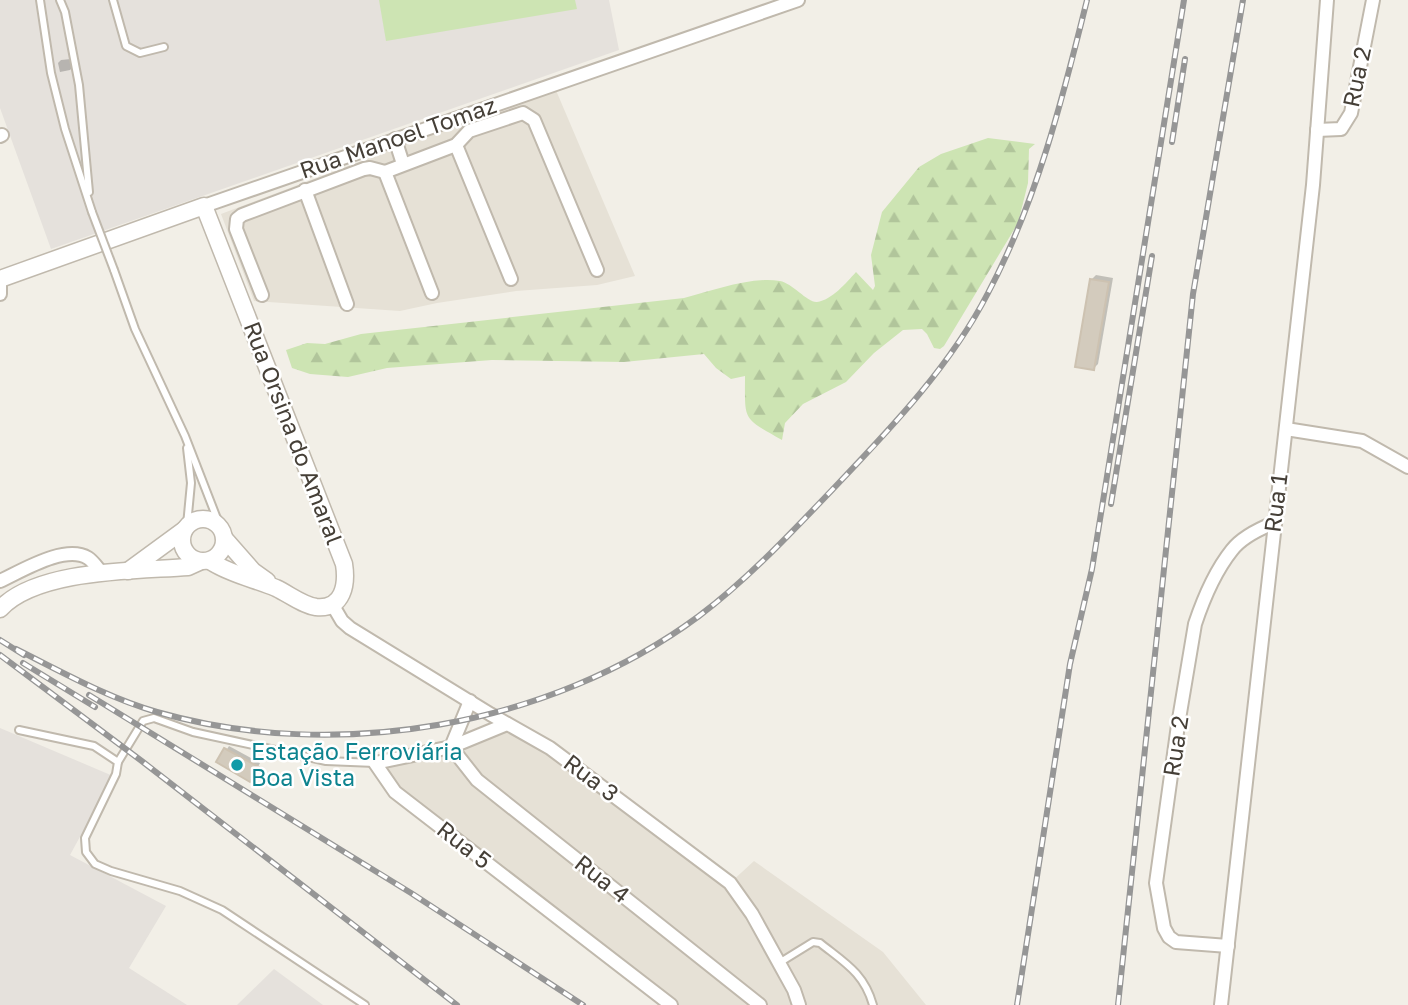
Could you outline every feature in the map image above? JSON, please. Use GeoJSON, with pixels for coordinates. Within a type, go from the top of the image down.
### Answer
{"type":"FeatureCollection","features":[{"type":"Feature","properties":{"kind":"street","name":"Rua Manoel Tomaz"},"geometry":{"type":"LineString","coordinates":[[0,279],[798,0]]}},
{"type":"Feature","properties":{"kind":"street","name":"Rua 1"},"geometry":{"type":"LineString","coordinates":[[1221,1005],[1273,523],[1286,429],[1317,130],[1327,0]]}},
{"type":"Feature","properties":{"kind":"street","name":"Rua 2"},"geometry":{"type":"LineString","coordinates":[[1317,130],[1340,129],[1351,113],[1373,0]]}},
{"type":"Feature","properties":{"kind":"street"},"geometry":{"type":"LineString","coordinates":[[262,295],[236,229],[237,219],[242,215],[364,169],[385,172],[456,145],[469,131],[523,113],[534,120],[597,270]]}},
{"type":"Feature","properties":{"kind":"street"},"geometry":{"type":"LineString","coordinates":[[395,139],[403,164]]}},
{"type":"Feature","properties":{"kind":"street"},"geometry":{"type":"LineString","coordinates":[[456,145],[512,279]]}},
{"type":"Feature","properties":{"kind":"street"},"geometry":{"type":"LineString","coordinates":[[385,172],[432,293]]}},
{"type":"Feature","properties":{"kind":"street"},"geometry":{"type":"LineString","coordinates":[[305,190],[347,304]]}},
{"type":"Feature","properties":{"kind":"street","name":"Rua Orsina do Amaral"},"geometry":{"type":"LineString","coordinates":[[204,206],[344,564],[346,580],[343,591],[331,604]]}},
{"type":"Feature","properties":{"kind":"street"},"geometry":{"type":"LineString","coordinates":[[0,279],[0,294]]}},
{"type":"Feature","properties":{"kind":"street"},"geometry":{"type":"LineString","coordinates":[[1286,429],[1362,440],[1408,467]]}},
{"type":"Feature","properties":{"kind":"street"},"geometry":{"type":"LineString","coordinates":[[126,572],[186,528],[201,519],[208,519],[215,522],[253,570],[277,589]]}},
{"type":"Feature","properties":{"kind":"street","name":"Rua 2"},"geometry":{"type":"LineString","coordinates":[[1228,946],[1176,942],[1169,937],[1164,928],[1156,883],[1195,624],[1233,550],[1243,540],[1273,523]]}},
{"type":"Feature","properties":{"kind":"street"},"geometry":{"type":"LineString","coordinates":[[186,528],[181,538],[186,553],[316,607],[331,604]]}},
{"type":"Feature","properties":{"kind":"street"},"geometry":{"type":"LineString","coordinates":[[0,609],[38,584],[103,574],[188,567],[219,554],[224,536]]}},
{"type":"Feature","properties":{"kind":"street"},"geometry":{"type":"LineString","coordinates":[[0,581],[60,555],[74,554],[88,558],[103,574]]}},
{"type":"Feature","properties":{"kind":"street","name":"Rua 3"},"geometry":{"type":"LineString","coordinates":[[331,604],[350,628],[381,649],[551,748],[730,883],[752,914],[799,1005]]}},
{"type":"Feature","properties":{"kind":"street"},"geometry":{"type":"LineString","coordinates":[[450,747],[470,701]]}},
{"type":"Feature","properties":{"kind":"street"},"geometry":{"type":"LineString","coordinates":[[375,763],[450,747],[507,724]]}},
{"type":"Feature","properties":{"kind":"street","name":"Rua 4"},"geometry":{"type":"LineString","coordinates":[[450,747],[477,780],[760,1005]]}},
{"type":"Feature","properties":{"kind":"street","name":"Rua 5"},"geometry":{"type":"LineString","coordinates":[[375,763],[395,792],[671,1005]]}},
{"type":"Feature","properties":{"kind":"lane"},"geometry":{"type":"LineString","coordinates":[[40,0],[51,73],[65,129],[92,212],[135,329],[185,436],[224,536]]}},
{"type":"Feature","properties":{"kind":"lane"},"geometry":{"type":"LineString","coordinates":[[60,0],[65,12],[79,85],[89,200]]}},
{"type":"Feature","properties":{"kind":"lane"},"geometry":{"type":"LineString","coordinates":[[114,0],[126,46],[140,53],[164,47]]}},
{"type":"Feature","properties":{"kind":"lane"},"geometry":{"type":"LineString","coordinates":[[185,436],[191,483],[186,528]]}},
{"type":"Feature","properties":{"kind":"lane"},"geometry":{"type":"LineString","coordinates":[[365,1005],[222,910],[180,891],[95,864],[86,852],[85,838],[116,774],[118,762],[143,721],[154,718],[193,732],[326,761],[375,763]]}},
{"type":"Feature","properties":{"kind":"lane"},"geometry":{"type":"LineString","coordinates":[[19,730],[94,746],[118,762]]}},
{"type":"Feature","properties":{"kind":"lane"},"geometry":{"type":"LineString","coordinates":[[779,963],[813,942],[820,943],[859,975],[868,988],[873,1005]]}},
{"type":"Feature","properties":{"kind":"shaded area"},"geometry":{"type":"Polygon","coordinates":[[[0,0],[609,0],[619,50],[51,249],[0,108],[0,0]]]}},
{"type":"Feature","properties":{"kind":"shaded area"},"geometry":{"type":"Polygon","coordinates":[[[555,88],[635,276],[597,285],[516,291],[400,311],[254,301],[221,214],[555,88]]]}},
{"type":"Feature","properties":{"kind":"shaded area"},"geometry":{"type":"Polygon","coordinates":[[[507,724],[730,883],[754,861],[883,952],[926,1005],[671,1005],[395,792],[375,763],[507,724]]]}},
{"type":"Feature","properties":{"kind":"shaded area"},"geometry":{"type":"Polygon","coordinates":[[[0,728],[113,776],[70,855],[166,906],[129,968],[187,1005],[0,1005],[0,728]]]}},
{"type":"Feature","properties":{"kind":"shaded area"},"geometry":{"type":"Polygon","coordinates":[[[274,969],[323,1005],[237,1005],[274,969]]]}},
{"type":"Feature","properties":{"kind":"green space"},"geometry":{"type":"Polygon","coordinates":[[[379,0],[575,0],[577,9],[386,41],[379,0]]]}},
{"type":"Feature","properties":{"kind":"green space"},"geometry":{"type":"Polygon","coordinates":[[[988,138],[1035,144],[1029,149],[1028,183],[1018,223],[944,346],[940,349],[934,348],[922,329],[903,330],[874,353],[846,382],[803,404],[785,423],[782,440],[759,427],[748,417],[745,376],[731,379],[716,368],[704,354],[624,362],[492,360],[387,368],[348,377],[310,374],[292,368],[286,350],[307,343],[325,344],[361,334],[684,298],[757,281],[780,281],[817,302],[833,295],[856,272],[873,290],[875,286],[871,255],[882,212],[919,167],[941,154],[988,138]]]}},
{"type":"Feature","properties":{"kind":"building"},"geometry":{"type":"Polygon","coordinates":[[[1090,279],[1109,282],[1094,370],[1075,367],[1090,279]]]}},
{"type":"Feature","properties":{"kind":"building","name":"Estação Ferroviária Boa Vista"},"geometry":{"type":"Polygon","coordinates":[[[224,748],[259,767],[250,782],[216,762],[224,748]]]}},
{"type":"Feature","properties":{"kind":"railway"},"geometry":{"type":"LineString","coordinates":[[16,649],[103,692],[157,712],[226,727],[296,734],[368,733],[439,725],[509,709],[576,685],[640,654],[699,616],[769,555],[897,420],[956,346],[988,293],[1021,222],[1058,113],[1087,0]]}},
{"type":"Feature","properties":{"kind":"railway"},"geometry":{"type":"LineString","coordinates":[[1017,1005],[1070,664],[1092,569],[1184,0]]}},
{"type":"Feature","properties":{"kind":"railway"},"geometry":{"type":"LineString","coordinates":[[1118,1005],[1193,294],[1243,0]]}},
{"type":"Feature","properties":{"kind":"railway"},"geometry":{"type":"LineString","coordinates":[[1172,142],[1185,59]]}},
{"type":"Feature","properties":{"kind":"railway"},"geometry":{"type":"LineString","coordinates":[[1111,504],[1152,256]]}},
{"type":"Feature","properties":{"kind":"railway"},"geometry":{"type":"LineString","coordinates":[[0,640],[24,655]]}},
{"type":"Feature","properties":{"kind":"railway"},"geometry":{"type":"LineString","coordinates":[[0,655],[457,1005]]}},
{"type":"Feature","properties":{"kind":"railway"},"geometry":{"type":"LineString","coordinates":[[23,663],[95,707]]}},
{"type":"Feature","properties":{"kind":"railway"},"geometry":{"type":"LineString","coordinates":[[89,695],[411,893],[583,1005]]}},
{"type":"Feature","properties":{"kind":"place","name":"Estação Ferroviária Boa Vista"},"geometry":{"type":"Point","coordinates":[237,765]}}]}
